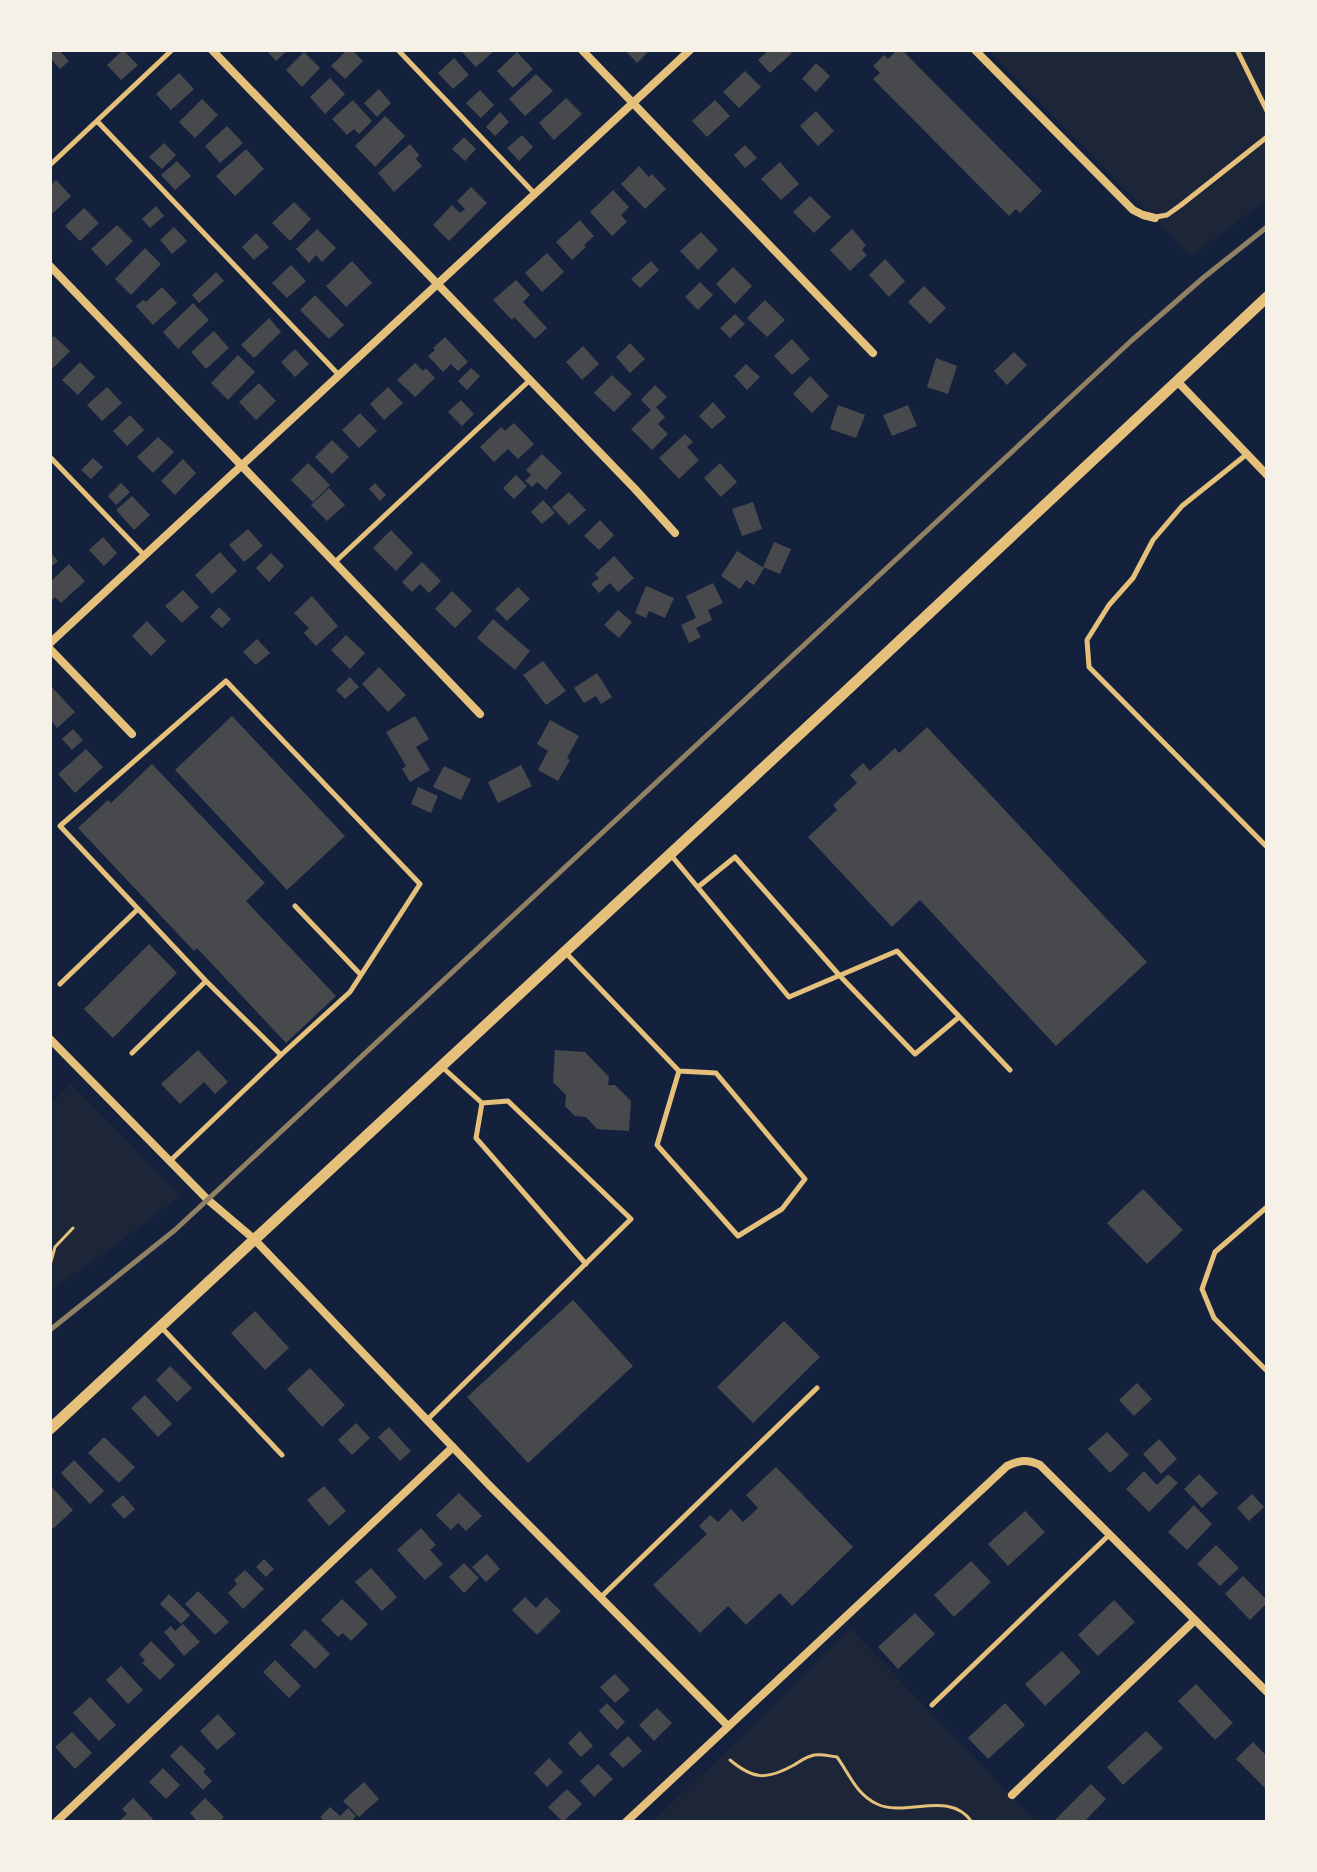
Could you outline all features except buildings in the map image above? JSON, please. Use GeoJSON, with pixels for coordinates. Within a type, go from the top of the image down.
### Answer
{"type":"FeatureCollection","features":[{"type":"Feature","properties":{"kind":"street"},"geometry":{"type":"LineString","coordinates":[[212,50],[675,533]]}},
{"type":"Feature","properties":{"kind":"street"},"geometry":{"type":"LineString","coordinates":[[582,50],[873,353]]}},
{"type":"Feature","properties":{"kind":"street"},"geometry":{"type":"LineString","coordinates":[[50,643],[690,50]]}},
{"type":"Feature","properties":{"kind":"street"},"geometry":{"type":"LineString","coordinates":[[975,50],[1133,210],[1155,218]]}},
{"type":"Feature","properties":{"kind":"street"},"geometry":{"type":"LineString","coordinates":[[50,266],[480,714]]}},
{"type":"Feature","properties":{"kind":"street"},"geometry":{"type":"LineString","coordinates":[[50,1429],[1267,297]]}},
{"type":"Feature","properties":{"kind":"street"},"geometry":{"type":"LineString","coordinates":[[1177,381],[1267,475]]}},
{"type":"Feature","properties":{"kind":"street"},"geometry":{"type":"LineString","coordinates":[[50,649],[132,734]]}},
{"type":"Feature","properties":{"kind":"street"},"geometry":{"type":"LineString","coordinates":[[50,1039],[207,1199],[254,1239],[453,1447],[728,1726]]}},
{"type":"Feature","properties":{"kind":"street"},"geometry":{"type":"LineString","coordinates":[[56,1822],[453,1447]]}},
{"type":"Feature","properties":{"kind":"street"},"geometry":{"type":"LineString","coordinates":[[626,1822],[995,1477],[1018,1461],[1030,1460],[1040,1465],[1267,1692]]}},
{"type":"Feature","properties":{"kind":"street"},"geometry":{"type":"LineString","coordinates":[[1012,1795],[1195,1620]]}},
{"type":"Feature","properties":{"kind":"lane"},"geometry":{"type":"LineString","coordinates":[[50,165],[172,50]]}},
{"type":"Feature","properties":{"kind":"lane"},"geometry":{"type":"LineString","coordinates":[[398,50],[535,194]]}},
{"type":"Feature","properties":{"kind":"lane"},"geometry":{"type":"LineString","coordinates":[[1237,50],[1267,111]]}},
{"type":"Feature","properties":{"kind":"lane"},"geometry":{"type":"LineString","coordinates":[[97,121],[339,375]]}},
{"type":"Feature","properties":{"kind":"lane"},"geometry":{"type":"LineString","coordinates":[[1155,218],[1167,215],[1181,205],[1267,137]]}},
{"type":"Feature","properties":{"kind":"lane"},"geometry":{"type":"LineString","coordinates":[[335,562],[530,380]]}},
{"type":"Feature","properties":{"kind":"lane"},"geometry":{"type":"LineString","coordinates":[[1247,454],[1182,506],[1153,540],[1133,578],[1109,605],[1087,640],[1089,667],[1267,847]]}},
{"type":"Feature","properties":{"kind":"lane"},"geometry":{"type":"LineString","coordinates":[[50,457],[144,555]]}},
{"type":"Feature","properties":{"kind":"lane"},"geometry":{"type":"LineString","coordinates":[[170,1161],[350,992],[420,884],[226,681],[60,826],[206,981],[281,1055]]}},
{"type":"Feature","properties":{"kind":"lane"},"geometry":{"type":"LineString","coordinates":[[669,853],[789,997],[897,951],[1010,1070]]}},
{"type":"Feature","properties":{"kind":"lane"},"geometry":{"type":"LineString","coordinates":[[698,887],[735,857],[840,976],[915,1054],[959,1017]]}},
{"type":"Feature","properties":{"kind":"lane"},"geometry":{"type":"LineString","coordinates":[[295,906],[361,975]]}},
{"type":"Feature","properties":{"kind":"lane"},"geometry":{"type":"LineString","coordinates":[[60,984],[138,909]]}},
{"type":"Feature","properties":{"kind":"lane"},"geometry":{"type":"LineString","coordinates":[[565,951],[679,1071],[716,1073],[805,1179],[782,1209],[738,1236],[657,1145],[679,1071]]}},
{"type":"Feature","properties":{"kind":"lane"},"geometry":{"type":"LineString","coordinates":[[132,1053],[206,981]]}},
{"type":"Feature","properties":{"kind":"lane"},"geometry":{"type":"LineString","coordinates":[[427,1420],[631,1219],[508,1101],[482,1103],[441,1066]]}},
{"type":"Feature","properties":{"kind":"lane"},"geometry":{"type":"LineString","coordinates":[[482,1103],[476,1138],[586,1264]]}},
{"type":"Feature","properties":{"kind":"lane"},"geometry":{"type":"LineString","coordinates":[[1267,1207],[1215,1252],[1202,1289],[1214,1318],[1267,1371]]}},
{"type":"Feature","properties":{"kind":"lane"},"geometry":{"type":"LineString","coordinates":[[160,1326],[282,1455]]}},
{"type":"Feature","properties":{"kind":"lane"},"geometry":{"type":"LineString","coordinates":[[600,1597],[817,1388]]}},
{"type":"Feature","properties":{"kind":"lane"},"geometry":{"type":"LineString","coordinates":[[932,1705],[1110,1534]]}},
{"type":"Feature","properties":{"kind":"path"},"geometry":{"type":"LineString","coordinates":[[50,1265],[55,1247],[73,1228]]}},
{"type":"Feature","properties":{"kind":"path"},"geometry":{"type":"LineString","coordinates":[[730,1760],[756,1776],[768,1776],[813,1754],[837,1757],[855,1787],[878,1805],[953,1808],[968,1816],[972,1822]]}},
{"type":"Feature","properties":{"kind":"shaded area"},"geometry":{"type":"Polygon","coordinates":[[[988,50],[1267,50],[1267,200],[1191,256],[988,50]]]}},
{"type":"Feature","properties":{"kind":"shaded area"},"geometry":{"type":"Polygon","coordinates":[[[71,1084],[181,1195],[100,1257],[50,1290],[50,1105],[71,1084]]]}},
{"type":"Feature","properties":{"kind":"shaded area"},"geometry":{"type":"Polygon","coordinates":[[[850,1628],[1036,1822],[652,1822],[745,1733],[850,1628]]]}},
{"type":"Feature","properties":{"kind":"railway"},"geometry":{"type":"LineString","coordinates":[[50,1330],[175,1230],[1131,341],[1267,227]]}}]}
